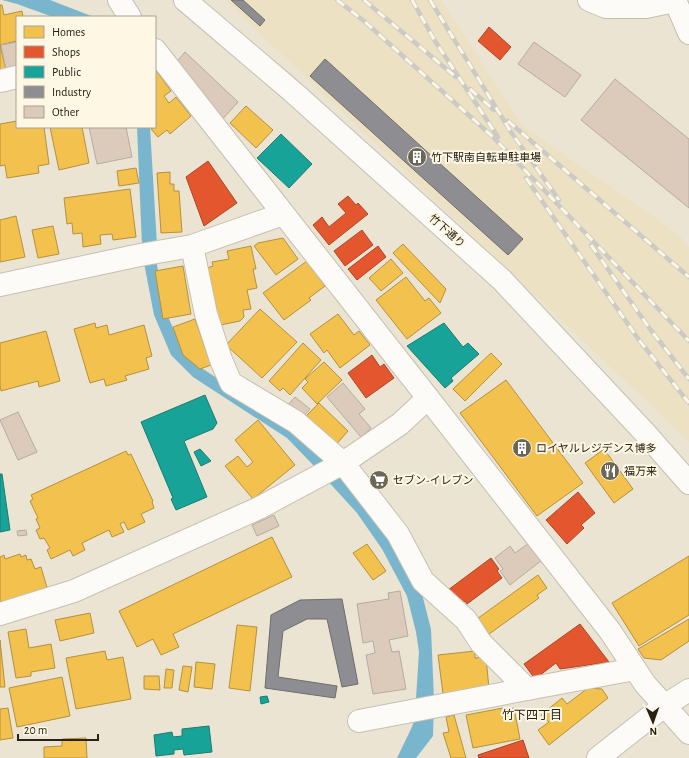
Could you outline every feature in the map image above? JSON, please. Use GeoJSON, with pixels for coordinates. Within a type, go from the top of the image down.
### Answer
{"type":"FeatureCollection","features":[{"type":"Feature","properties":{"kind":"street"},"geometry":{"type":"LineString","coordinates":[[119,0],[129,16]]}},
{"type":"Feature","properties":{"kind":"street","name":"竹下通り"},"geometry":{"type":"LineString","coordinates":[[185,0],[293,92],[502,280],[646,434],[689,483]]}},
{"type":"Feature","properties":{"kind":"street"},"geometry":{"type":"LineString","coordinates":[[589,0],[606,6],[646,7],[675,0],[689,33]]}},
{"type":"Feature","properties":{"kind":"street"},"geometry":{"type":"LineString","coordinates":[[156,51],[610,631],[645,684],[689,733]]}},
{"type":"Feature","properties":{"kind":"street"},"geometry":{"type":"LineString","coordinates":[[0,80],[16,76]]}},
{"type":"Feature","properties":{"kind":"street"},"geometry":{"type":"LineString","coordinates":[[0,285],[150,253],[192,246],[283,214]]}},
{"type":"Feature","properties":{"kind":"street"},"geometry":{"type":"LineString","coordinates":[[192,246],[206,314],[221,360],[231,383],[296,422],[343,463],[398,534],[423,581],[466,620],[481,643],[527,689]]}},
{"type":"Feature","properties":{"kind":"street"},"geometry":{"type":"LineString","coordinates":[[0,614],[74,591],[259,508],[343,463],[400,424],[428,398]]}},
{"type":"Feature","properties":{"kind":"street"},"geometry":{"type":"LineString","coordinates":[[359,722],[635,669]]}},
{"type":"Feature","properties":{"kind":"street"},"geometry":{"type":"LineString","coordinates":[[598,758],[664,706],[689,690]]}},
{"type":"Feature","properties":{"kind":"shaded area"},"geometry":{"type":"Polygon","coordinates":[[[225,0],[441,0],[523,126],[678,234],[689,247],[689,442],[225,0]]]}},
{"type":"Feature","properties":{"kind":"water"},"geometry":{"type":"Polygon","coordinates":[[[2,0],[50,0],[91,16],[50,16],[2,0]]]}},
{"type":"Feature","properties":{"kind":"water"},"geometry":{"type":"Polygon","coordinates":[[[137,128],[150,128],[157,265],[165,310],[182,348],[200,367],[295,429],[370,503],[421,590],[431,629],[434,700],[433,736],[416,758],[397,758],[417,714],[416,698],[419,652],[416,632],[407,596],[382,549],[357,513],[287,438],[193,377],[171,355],[154,315],[142,246],[137,128]]]}},
{"type":"Feature","properties":{"kind":"building: Homes"},"geometry":{"type":"Polygon","coordinates":[[[0,5],[2,5],[4,15],[22,11],[23,16],[16,16],[16,41],[0,45],[0,5]]]}},
{"type":"Feature","properties":{"kind":"building: Homes"},"geometry":{"type":"Polygon","coordinates":[[[0,45],[6,70],[0,71],[0,45]]]}},
{"type":"Feature","properties":{"kind":"building: Homes"},"geometry":{"type":"Polygon","coordinates":[[[156,70],[171,91],[164,96],[169,103],[176,97],[191,116],[170,134],[167,130],[158,137],[151,129],[156,128],[156,70]]]}},
{"type":"Feature","properties":{"kind":"building: Homes"},"geometry":{"type":"Polygon","coordinates":[[[246,106],[273,130],[256,148],[230,123],[246,106]]]}},
{"type":"Feature","properties":{"kind":"building: Homes"},"geometry":{"type":"Polygon","coordinates":[[[16,121],[16,128],[44,128],[49,164],[38,166],[39,173],[7,178],[5,165],[0,166],[0,124],[16,121]]]}},
{"type":"Feature","properties":{"kind":"building: Homes"},"geometry":{"type":"Polygon","coordinates":[[[50,128],[82,128],[89,163],[59,170],[50,128]]]}},
{"type":"Feature","properties":{"kind":"building: Homes"},"geometry":{"type":"Polygon","coordinates":[[[136,168],[139,183],[119,186],[117,171],[136,168]]]}},
{"type":"Feature","properties":{"kind":"building: Homes"},"geometry":{"type":"Polygon","coordinates":[[[170,172],[170,184],[174,184],[174,191],[179,191],[182,232],[161,233],[157,173],[170,172]]]}},
{"type":"Feature","properties":{"kind":"building: Homes"},"geometry":{"type":"Polygon","coordinates":[[[130,189],[136,237],[113,240],[112,234],[100,235],[101,244],[83,247],[82,233],[73,234],[72,223],[67,224],[64,198],[130,189]]]}},
{"type":"Feature","properties":{"kind":"building: Homes"},"geometry":{"type":"Polygon","coordinates":[[[16,216],[25,257],[0,262],[0,220],[16,216]]]}},
{"type":"Feature","properties":{"kind":"building: Homes"},"geometry":{"type":"Polygon","coordinates":[[[53,226],[59,254],[38,258],[32,230],[53,226]]]}},
{"type":"Feature","properties":{"kind":"building: Homes"},"geometry":{"type":"Polygon","coordinates":[[[283,238],[298,259],[276,275],[254,246],[258,243],[283,238]]]}},
{"type":"Feature","properties":{"kind":"building: Homes"},"geometry":{"type":"Polygon","coordinates":[[[403,244],[446,289],[440,303],[393,253],[403,244]]]}},
{"type":"Feature","properties":{"kind":"building: Homes"},"geometry":{"type":"Polygon","coordinates":[[[251,246],[256,269],[253,269],[257,288],[247,290],[251,309],[243,310],[244,317],[240,321],[216,326],[204,269],[213,266],[212,262],[229,259],[227,251],[251,246]]]}},
{"type":"Feature","properties":{"kind":"building: Homes"},"geometry":{"type":"Polygon","coordinates":[[[391,259],[403,273],[381,291],[369,278],[391,259]]]}},
{"type":"Feature","properties":{"kind":"building: Homes"},"geometry":{"type":"Polygon","coordinates":[[[307,261],[325,286],[309,298],[311,300],[284,320],[263,293],[307,261]]]}},
{"type":"Feature","properties":{"kind":"building: Homes"},"geometry":{"type":"Polygon","coordinates":[[[183,266],[191,314],[163,319],[155,271],[183,266]]]}},
{"type":"Feature","properties":{"kind":"building: Homes"},"geometry":{"type":"Polygon","coordinates":[[[406,277],[425,301],[429,298],[441,313],[407,339],[376,300],[406,277]]]}},
{"type":"Feature","properties":{"kind":"building: Homes"},"geometry":{"type":"Polygon","coordinates":[[[260,309],[297,342],[262,378],[226,345],[260,309]]]}},
{"type":"Feature","properties":{"kind":"building: Homes"},"geometry":{"type":"Polygon","coordinates":[[[338,314],[354,335],[359,331],[370,345],[340,368],[327,350],[324,353],[310,334],[338,314]]]}},
{"type":"Feature","properties":{"kind":"building: Homes"},"geometry":{"type":"Polygon","coordinates":[[[195,319],[211,365],[200,369],[183,355],[173,327],[195,319]]]}},
{"type":"Feature","properties":{"kind":"building: Homes"},"geometry":{"type":"Polygon","coordinates":[[[95,323],[96,328],[107,325],[109,335],[144,325],[152,356],[146,358],[149,369],[125,376],[127,380],[106,386],[104,379],[90,383],[74,329],[95,323]]]}},
{"type":"Feature","properties":{"kind":"building: Homes"},"geometry":{"type":"Polygon","coordinates":[[[46,331],[60,381],[39,387],[38,381],[1,391],[0,343],[46,331]]]}},
{"type":"Feature","properties":{"kind":"building: Homes"},"geometry":{"type":"Polygon","coordinates":[[[303,343],[321,360],[290,395],[283,388],[280,391],[269,381],[303,343]]]}},
{"type":"Feature","properties":{"kind":"building: Homes"},"geometry":{"type":"Polygon","coordinates":[[[491,353],[502,364],[465,401],[453,389],[491,353]]]}},
{"type":"Feature","properties":{"kind":"building: Homes"},"geometry":{"type":"Polygon","coordinates":[[[324,362],[342,380],[317,404],[302,388],[308,382],[305,379],[324,362]]]}},
{"type":"Feature","properties":{"kind":"building: Homes","name":"ロイヤルレジデンス博多"},"geometry":{"type":"Polygon","coordinates":[[[506,380],[583,483],[537,516],[460,413],[506,380]]]}},
{"type":"Feature","properties":{"kind":"building: Homes"},"geometry":{"type":"Polygon","coordinates":[[[319,403],[348,431],[334,447],[304,418],[319,403]]]}},
{"type":"Feature","properties":{"kind":"building: Homes"},"geometry":{"type":"Polygon","coordinates":[[[258,420],[295,465],[253,499],[225,466],[238,456],[247,467],[253,462],[235,440],[258,420]]]}},
{"type":"Feature","properties":{"kind":"building: Homes"},"geometry":{"type":"Polygon","coordinates":[[[604,449],[633,489],[614,503],[585,463],[604,449]]]}},
{"type":"Feature","properties":{"kind":"building: Homes"},"geometry":{"type":"Polygon","coordinates":[[[126,451],[128,455],[131,454],[153,501],[154,508],[141,514],[145,522],[128,530],[124,522],[120,524],[124,532],[112,537],[109,530],[82,543],[85,550],[73,556],[70,550],[51,559],[47,550],[50,548],[44,538],[40,539],[36,530],[40,528],[36,519],[38,518],[30,501],[33,499],[31,495],[126,451]]]}},
{"type":"Feature","properties":{"kind":"building: Homes"},"geometry":{"type":"Polygon","coordinates":[[[272,537],[292,577],[173,634],[179,647],[161,655],[153,639],[137,647],[119,611],[272,537]]]}},
{"type":"Feature","properties":{"kind":"building: Homes"},"geometry":{"type":"Polygon","coordinates":[[[367,544],[386,571],[373,580],[353,553],[367,544]]]}},
{"type":"Feature","properties":{"kind":"building: Homes"},"geometry":{"type":"Polygon","coordinates":[[[20,554],[21,557],[26,555],[27,560],[31,559],[35,569],[41,567],[48,591],[0,607],[0,557],[4,555],[5,559],[20,554]]]}},
{"type":"Feature","properties":{"kind":"building: Homes"},"geometry":{"type":"Polygon","coordinates":[[[689,556],[689,615],[639,646],[612,603],[689,556]]]}},
{"type":"Feature","properties":{"kind":"building: Homes"},"geometry":{"type":"Polygon","coordinates":[[[538,575],[547,588],[537,595],[539,598],[485,637],[474,621],[538,575]]]}},
{"type":"Feature","properties":{"kind":"building: Homes"},"geometry":{"type":"Polygon","coordinates":[[[90,613],[94,633],[60,641],[55,620],[90,613]]]}},
{"type":"Feature","properties":{"kind":"building: Homes"},"geometry":{"type":"Polygon","coordinates":[[[689,619],[689,641],[661,660],[644,658],[638,649],[689,619]]]}},
{"type":"Feature","properties":{"kind":"building: Homes"},"geometry":{"type":"Polygon","coordinates":[[[237,625],[257,627],[250,691],[229,688],[237,625]]]}},
{"type":"Feature","properties":{"kind":"building: Homes"},"geometry":{"type":"Polygon","coordinates":[[[26,629],[29,648],[51,644],[55,668],[31,672],[31,676],[16,678],[8,632],[26,629]]]}},
{"type":"Feature","properties":{"kind":"building: Homes"},"geometry":{"type":"Polygon","coordinates":[[[0,640],[5,687],[0,687],[0,640]]]}},
{"type":"Feature","properties":{"kind":"building: Homes"},"geometry":{"type":"Polygon","coordinates":[[[105,651],[107,660],[123,657],[131,699],[76,709],[66,658],[105,651]]]}},
{"type":"Feature","properties":{"kind":"building: Homes"},"geometry":{"type":"Polygon","coordinates":[[[475,651],[475,658],[486,657],[489,689],[443,694],[438,655],[475,651]]]}},
{"type":"Feature","properties":{"kind":"building: Homes"},"geometry":{"type":"Polygon","coordinates":[[[196,662],[215,664],[212,689],[194,687],[196,662]]]}},
{"type":"Feature","properties":{"kind":"building: Homes"},"geometry":{"type":"Polygon","coordinates":[[[183,666],[192,667],[188,692],[179,690],[183,666]]]}},
{"type":"Feature","properties":{"kind":"building: Homes"},"geometry":{"type":"Polygon","coordinates":[[[166,669],[174,670],[172,688],[164,688],[166,669]]]}},
{"type":"Feature","properties":{"kind":"building: Homes"},"geometry":{"type":"Polygon","coordinates":[[[144,676],[159,676],[160,690],[144,689],[144,676]]]}},
{"type":"Feature","properties":{"kind":"building: Homes"},"geometry":{"type":"Polygon","coordinates":[[[62,677],[70,716],[17,727],[9,688],[62,677]]]}},
{"type":"Feature","properties":{"kind":"building: Homes"},"geometry":{"type":"Polygon","coordinates":[[[588,688],[602,689],[608,698],[549,745],[538,730],[549,722],[541,715],[562,698],[567,704],[588,688]]]}},
{"type":"Feature","properties":{"kind":"building: Homes"},"geometry":{"type":"Polygon","coordinates":[[[8,708],[13,738],[0,740],[0,709],[8,708]]]}},
{"type":"Feature","properties":{"kind":"building: Homes"},"geometry":{"type":"Polygon","coordinates":[[[503,708],[504,710],[514,708],[520,739],[473,748],[466,715],[503,708]]]}},
{"type":"Feature","properties":{"kind":"building: Homes"},"geometry":{"type":"Polygon","coordinates":[[[454,715],[466,758],[451,758],[443,733],[449,732],[446,717],[454,715]]]}},
{"type":"Feature","properties":{"kind":"building: Homes"},"geometry":{"type":"Polygon","coordinates":[[[86,738],[87,758],[44,758],[44,747],[62,746],[62,739],[86,738]]]}},
{"type":"Feature","properties":{"kind":"building: Shops"},"geometry":{"type":"Polygon","coordinates":[[[489,27],[511,47],[500,60],[478,41],[489,27]]]}},
{"type":"Feature","properties":{"kind":"building: Shops"},"geometry":{"type":"Polygon","coordinates":[[[208,161],[237,203],[204,226],[186,177],[208,161]]]}},
{"type":"Feature","properties":{"kind":"building: Shops"},"geometry":{"type":"Polygon","coordinates":[[[348,196],[356,205],[358,203],[368,214],[329,245],[313,225],[322,217],[329,227],[346,213],[338,204],[348,196]]]}},
{"type":"Feature","properties":{"kind":"building: Shops"},"geometry":{"type":"Polygon","coordinates":[[[362,230],[373,245],[345,266],[334,251],[362,230]]]}},
{"type":"Feature","properties":{"kind":"building: Shops"},"geometry":{"type":"Polygon","coordinates":[[[378,246],[386,257],[357,280],[348,269],[378,246]]]}},
{"type":"Feature","properties":{"kind":"building: Shops"},"geometry":{"type":"Polygon","coordinates":[[[372,355],[380,367],[384,364],[394,378],[366,398],[348,373],[372,355]]]}},
{"type":"Feature","properties":{"kind":"building: Shops"},"geometry":{"type":"Polygon","coordinates":[[[578,492],[595,513],[581,525],[584,528],[567,544],[546,520],[578,492]]]}},
{"type":"Feature","properties":{"kind":"building: Shops"},"geometry":{"type":"Polygon","coordinates":[[[491,558],[499,569],[497,571],[502,578],[467,604],[465,601],[459,606],[448,590],[491,558]]]}},
{"type":"Feature","properties":{"kind":"building: Shops"},"geometry":{"type":"Polygon","coordinates":[[[580,624],[609,662],[560,669],[556,663],[535,679],[524,664],[580,624]]]}},
{"type":"Feature","properties":{"kind":"building: Shops"},"geometry":{"type":"Polygon","coordinates":[[[523,740],[529,758],[479,758],[478,755],[523,740]]]}},
{"type":"Feature","properties":{"kind":"building: Public"},"geometry":{"type":"Polygon","coordinates":[[[281,134],[312,164],[289,188],[257,158],[281,134]]]}},
{"type":"Feature","properties":{"kind":"building: Public"},"geometry":{"type":"Polygon","coordinates":[[[444,323],[463,347],[468,343],[479,354],[451,378],[453,381],[445,388],[407,346],[444,323]]]}},
{"type":"Feature","properties":{"kind":"building: Public"},"geometry":{"type":"Polygon","coordinates":[[[205,395],[217,423],[213,429],[184,441],[207,497],[176,510],[171,499],[173,498],[141,422],[205,395]]]}},
{"type":"Feature","properties":{"kind":"building: Public"},"geometry":{"type":"Polygon","coordinates":[[[200,449],[211,461],[201,466],[194,452],[200,449]]]}},
{"type":"Feature","properties":{"kind":"building: Public"},"geometry":{"type":"Polygon","coordinates":[[[0,474],[2,474],[10,530],[0,532],[0,474]]]}},
{"type":"Feature","properties":{"kind":"building: Public"},"geometry":{"type":"Polygon","coordinates":[[[267,696],[269,702],[261,704],[260,697],[267,696]]]}},
{"type":"Feature","properties":{"kind":"building: Public"},"geometry":{"type":"Polygon","coordinates":[[[209,726],[212,752],[184,755],[183,749],[174,750],[174,754],[156,756],[154,735],[172,732],[173,737],[182,736],[182,729],[209,726]]]}},
{"type":"Feature","properties":{"kind":"building: Industry"},"geometry":{"type":"Polygon","coordinates":[[[231,0],[243,0],[265,20],[260,26],[231,0]]]}},
{"type":"Feature","properties":{"kind":"building: Industry","name":"竹下駅南自転車駐車場"},"geometry":{"type":"Polygon","coordinates":[[[325,59],[523,239],[508,255],[310,76],[325,59]]]}},
{"type":"Feature","properties":{"kind":"building: Industry"},"geometry":{"type":"Polygon","coordinates":[[[342,599],[358,684],[342,687],[327,619],[307,619],[283,631],[278,677],[337,686],[335,698],[265,688],[271,615],[300,600],[342,599]]]}},
{"type":"Feature","properties":{"kind":"building: Other"},"geometry":{"type":"Polygon","coordinates":[[[16,42],[16,68],[6,70],[1,45],[16,42]]]}},
{"type":"Feature","properties":{"kind":"building: Other"},"geometry":{"type":"Polygon","coordinates":[[[534,42],[581,75],[565,97],[518,64],[534,42]]]}},
{"type":"Feature","properties":{"kind":"building: Other"},"geometry":{"type":"Polygon","coordinates":[[[185,52],[238,102],[220,122],[175,64],[185,52]]]}},
{"type":"Feature","properties":{"kind":"building: Other"},"geometry":{"type":"Polygon","coordinates":[[[615,79],[689,139],[689,208],[581,120],[615,79]]]}},
{"type":"Feature","properties":{"kind":"building: Other"},"geometry":{"type":"Polygon","coordinates":[[[89,128],[126,128],[132,157],[97,164],[89,128]]]}},
{"type":"Feature","properties":{"kind":"building: Other"},"geometry":{"type":"Polygon","coordinates":[[[343,383],[365,409],[359,414],[371,428],[361,437],[327,397],[343,383]]]}},
{"type":"Feature","properties":{"kind":"building: Other"},"geometry":{"type":"Polygon","coordinates":[[[295,397],[310,409],[303,417],[287,406],[295,397]]]}},
{"type":"Feature","properties":{"kind":"building: Other"},"geometry":{"type":"Polygon","coordinates":[[[18,412],[37,452],[18,460],[0,420],[18,412]]]}},
{"type":"Feature","properties":{"kind":"building: Other"},"geometry":{"type":"Polygon","coordinates":[[[274,515],[279,526],[257,536],[252,525],[274,515]]]}},
{"type":"Feature","properties":{"kind":"building: Other"},"geometry":{"type":"Polygon","coordinates":[[[26,530],[27,535],[18,536],[17,531],[26,530]]]}},
{"type":"Feature","properties":{"kind":"building: Other"},"geometry":{"type":"Polygon","coordinates":[[[529,543],[542,560],[510,585],[500,571],[503,569],[495,558],[510,546],[515,553],[529,543]]]}},
{"type":"Feature","properties":{"kind":"building: Other"},"geometry":{"type":"Polygon","coordinates":[[[400,591],[408,636],[389,640],[392,652],[399,651],[406,689],[373,694],[366,655],[375,653],[373,641],[363,643],[357,604],[389,599],[388,593],[400,591]]]}},
{"type":"Feature","properties":{"kind":"railway"},"geometry":{"type":"LineString","coordinates":[[337,0],[364,21],[493,137],[689,341]]}},
{"type":"Feature","properties":{"kind":"railway"},"geometry":{"type":"LineString","coordinates":[[364,0],[456,77]]}},
{"type":"Feature","properties":{"kind":"railway"},"geometry":{"type":"LineString","coordinates":[[412,0],[435,41],[498,137]]}},
{"type":"Feature","properties":{"kind":"railway"},"geometry":{"type":"LineString","coordinates":[[430,0],[511,132],[559,200]]}},
{"type":"Feature","properties":{"kind":"railway"},"geometry":{"type":"LineString","coordinates":[[470,89],[494,110]]}},
{"type":"Feature","properties":{"kind":"railway"},"geometry":{"type":"LineString","coordinates":[[508,121],[689,277]]}},
{"type":"Feature","properties":{"kind":"railway"},"geometry":{"type":"LineString","coordinates":[[526,178],[639,340],[689,403]]}},
{"type":"Feature","properties":{"kind":"railway"},"geometry":{"type":"LineString","coordinates":[[591,245],[650,329],[689,379]]}},
{"type":"Feature","properties":{"kind":"place","name":"竹下駅南自転車駐車場"},"geometry":{"type":"Point","coordinates":[417,157]}},
{"type":"Feature","properties":{"kind":"place","name":"ロイヤルレジデンス博多"},"geometry":{"type":"Point","coordinates":[522,448]}},
{"type":"Feature","properties":{"kind":"place","name":"福万来"},"geometry":{"type":"Point","coordinates":[610,471]}},
{"type":"Feature","properties":{"kind":"place","name":"セブン-イレブン"},"geometry":{"type":"Point","coordinates":[379,480]}},
{"type":"Feature","properties":{"kind":"district","name":"竹下四丁目"},"geometry":{"type":"Point","coordinates":[532,715]}}]}
